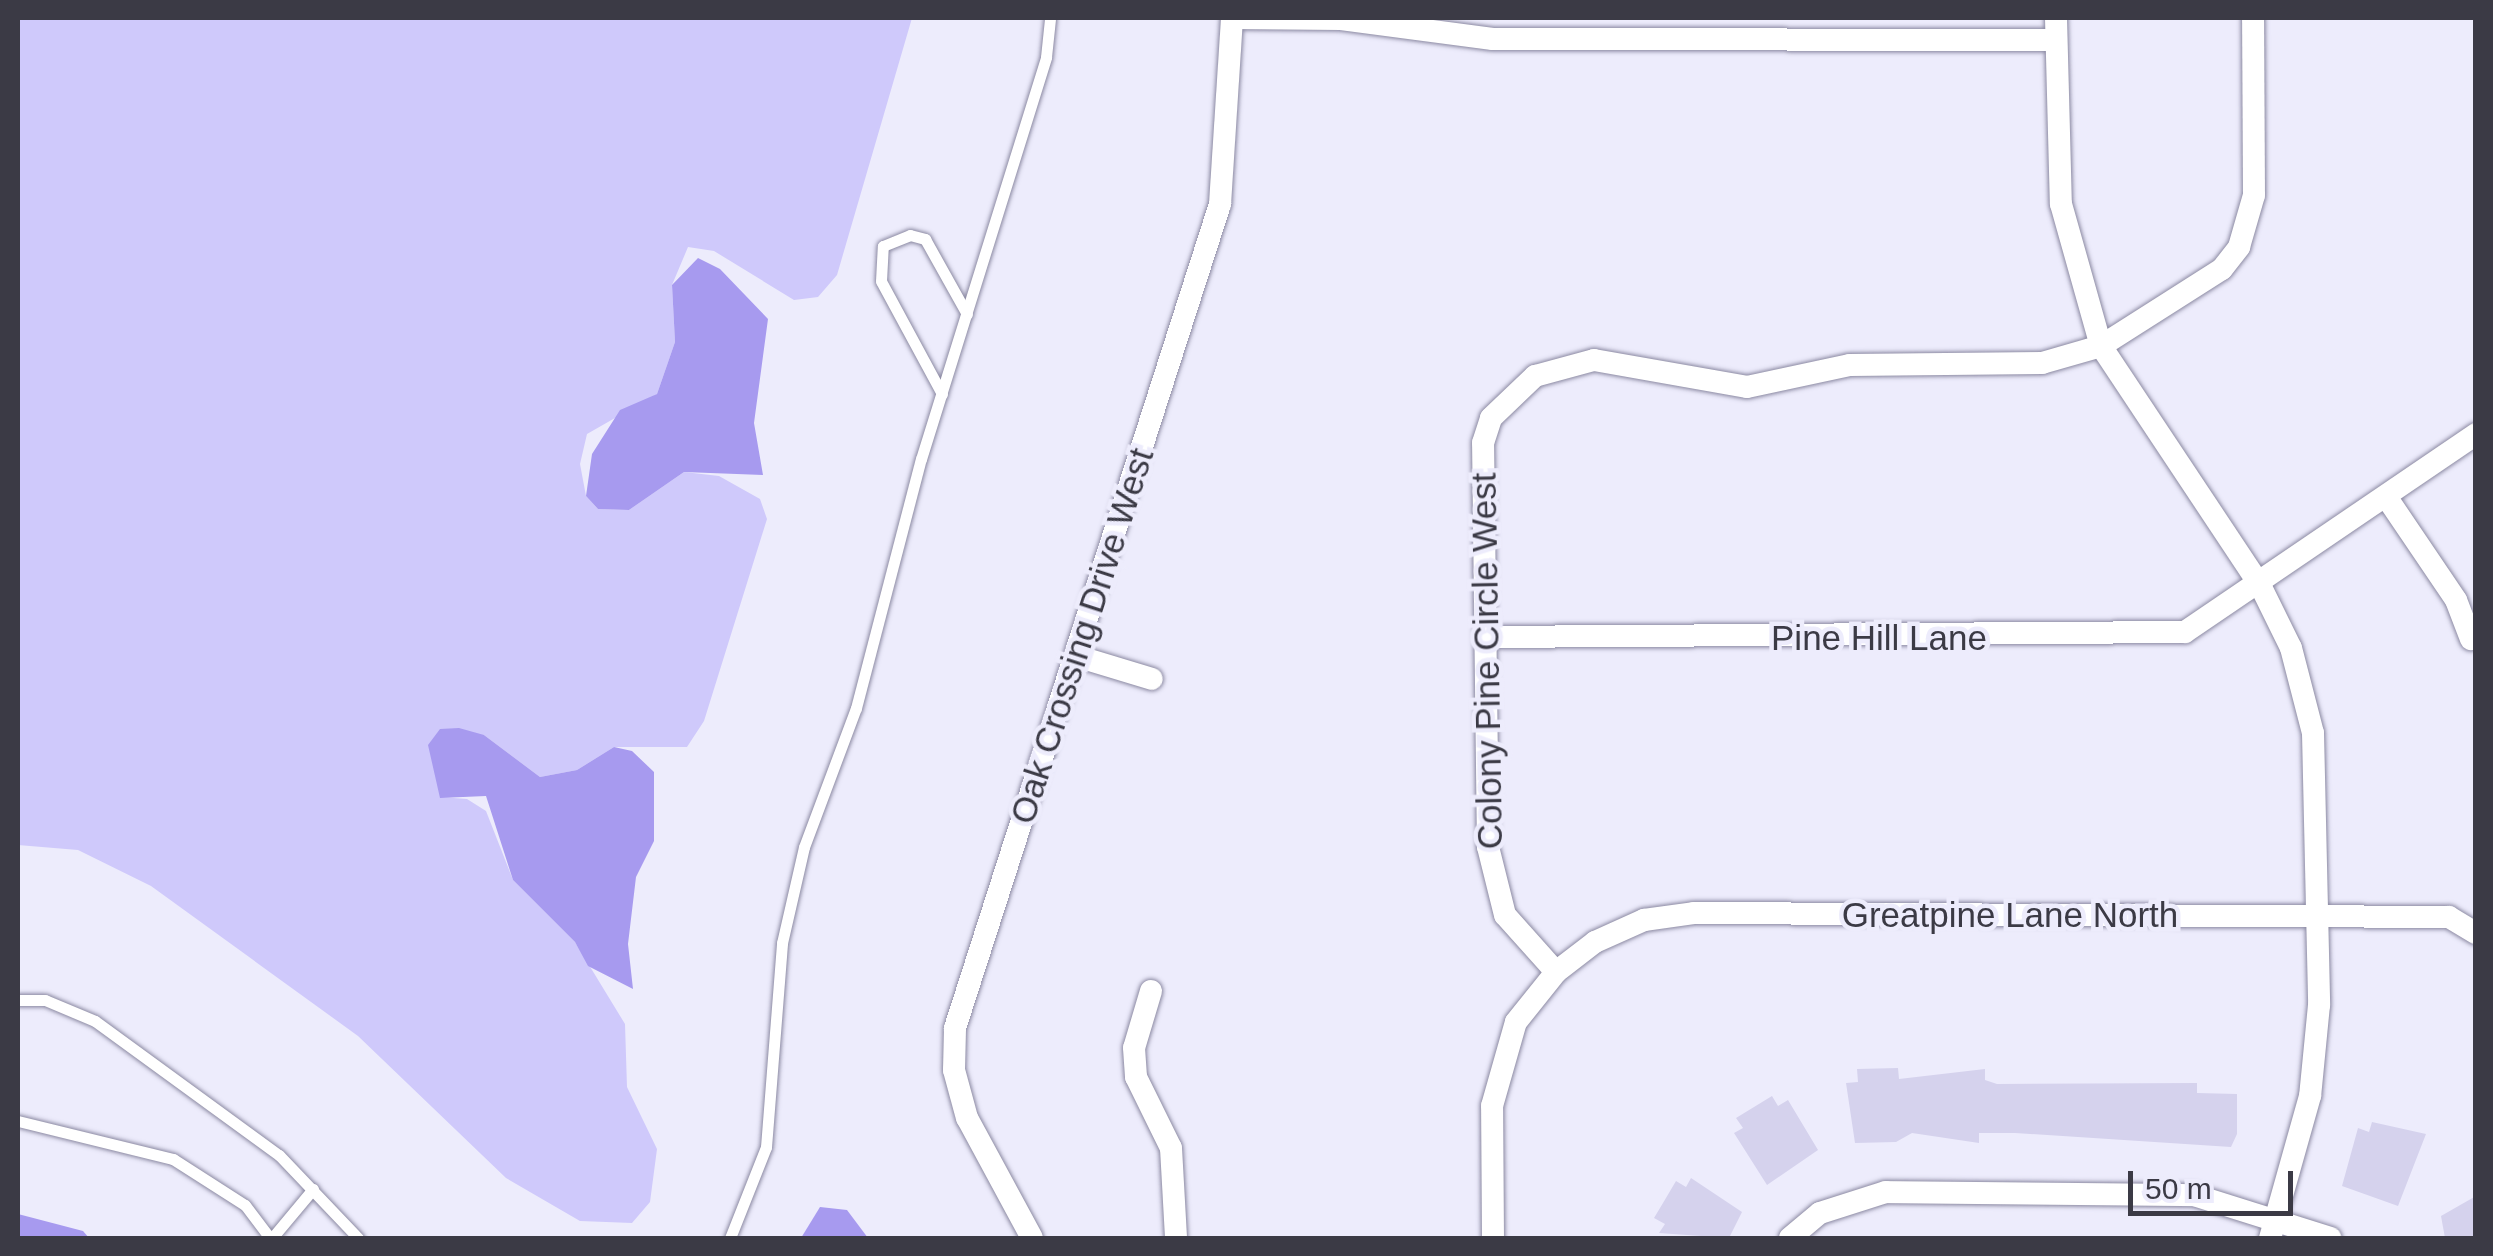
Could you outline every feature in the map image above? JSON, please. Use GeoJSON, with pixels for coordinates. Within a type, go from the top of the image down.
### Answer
{"type":"FeatureCollection","features":[{"type":"Feature","properties":{"kind":"street"},"geometry":{"type":"LineString","coordinates":[[1232,18],[1341,19],[1492,39],[2056,29],[2060,204],[2102,346],[2261,587],[2291,648],[2313,733],[2318,917],[2310,1096],[2274,1230]]}},
{"type":"Feature","properties":{"kind":"street","name":"Oak Crossing Drive West"},"geometry":{"type":"LineString","coordinates":[[1032,1238],[968,1118],[954,1070],[955,1028],[1220,204],[1232,18]]}},
{"type":"Feature","properties":{"kind":"street"},"geometry":{"type":"LineString","coordinates":[[2102,346],[2222,269],[2239,248],[2254,195],[2253,18]]}},
{"type":"Feature","properties":{"kind":"street","name":"Colony Pine Circle West"},"geometry":{"type":"LineString","coordinates":[[1556,972],[1505,915],[1492,876],[1483,443],[1510,396],[1535,376],[1594,360],[1747,388],[1850,365],[2042,363],[2102,346]]}},
{"type":"Feature","properties":{"kind":"street","name":"Pine Hill Lane"},"geometry":{"type":"LineString","coordinates":[[1485,637],[2153,638],[2207,622],[2476,434]]}},
{"type":"Feature","properties":{"kind":"street"},"geometry":{"type":"LineString","coordinates":[[2387,498],[2456,600],[2472,639]]}},
{"type":"Feature","properties":{"kind":"street"},"geometry":{"type":"LineString","coordinates":[[1076,656],[1152,679]]}},
{"type":"Feature","properties":{"kind":"street","name":"Greatpine Lane North"},"geometry":{"type":"LineString","coordinates":[[1493,1238],[1499,1063],[1516,1022],[1556,972],[1595,942],[1644,920],[1694,913],[2449,917],[2476,933]]}},
{"type":"Feature","properties":{"kind":"street"},"geometry":{"type":"LineString","coordinates":[[1151,991],[1134,1048],[1136,1077],[1171,1148],[1176,1238]]}},
{"type":"Feature","properties":{"kind":"street"},"geometry":{"type":"LineString","coordinates":[[1790,1238],[1820,1213],[1886,1192],[2194,1194],[2274,1230],[2330,1238]]}},
{"type":"Feature","properties":{"kind":"lane"},"geometry":{"type":"LineString","coordinates":[[730,1238],[766,1147],[782,943],[804,847],[856,708],[942,394],[1046,57],[1050,18]]}},
{"type":"Feature","properties":{"kind":"lane"},"geometry":{"type":"LineString","coordinates":[[942,394],[881,281],[884,246],[910,234],[925,239],[968,314]]}},
{"type":"Feature","properties":{"kind":"lane"},"geometry":{"type":"LineString","coordinates":[[18,1000],[46,1000],[95,1021],[280,1155],[358,1238]]}},
{"type":"Feature","properties":{"kind":"lane"},"geometry":{"type":"LineString","coordinates":[[18,1121],[173,1159],[245,1205],[271,1238],[313,1190]]}},
{"type":"Feature","properties":{"kind":"shaded area"},"geometry":{"type":"Polygon","coordinates":[[[18,18],[912,18],[837,275],[818,297],[794,300],[714,251],[688,247],[672,285],[675,342],[657,394],[587,434],[580,464],[586,496],[598,509],[629,510],[684,472],[719,476],[760,499],[767,519],[704,721],[687,747],[614,747],[577,770],[540,777],[484,735],[440,797],[467,799],[486,811],[513,880],[575,942],[625,1024],[627,1087],[657,1149],[650,1202],[632,1223],[580,1221],[506,1178],[358,1036],[151,886],[78,850],[18,845],[18,18]]]}},
{"type":"Feature","properties":{"kind":"shaded area"},"geometry":{"type":"Polygon","coordinates":[[[698,258],[720,269],[768,319],[754,423],[763,475],[684,472],[629,510],[598,509],[586,496],[592,454],[620,410],[657,394],[675,342],[672,285],[698,258]]]}},
{"type":"Feature","properties":{"kind":"shaded area"},"geometry":{"type":"Polygon","coordinates":[[[459,728],[484,735],[540,777],[577,770],[614,747],[632,751],[654,772],[654,841],[636,877],[628,944],[633,989],[588,966],[575,942],[513,880],[486,796],[440,798],[428,745],[440,729],[459,728]]]}},
{"type":"Feature","properties":{"kind":"shaded area"},"geometry":{"type":"Polygon","coordinates":[[[820,1207],[847,1210],[868,1238],[801,1238],[820,1207]]]}},
{"type":"Feature","properties":{"kind":"shaded area"},"geometry":{"type":"Polygon","coordinates":[[[18,1214],[83,1231],[89,1238],[18,1238],[18,1214]]]}},
{"type":"Feature","properties":{"kind":"building"},"geometry":{"type":"Polygon","coordinates":[[[1898,1068],[1899,1079],[1985,1069],[1985,1080],[1997,1084],[2197,1083],[2197,1093],[2237,1094],[2237,1134],[2231,1147],[2015,1133],[1979,1133],[1979,1143],[1912,1133],[1896,1142],[1855,1143],[1846,1083],[1858,1082],[1857,1069],[1898,1068]]]}},
{"type":"Feature","properties":{"kind":"building"},"geometry":{"type":"Polygon","coordinates":[[[1772,1096],[1778,1106],[1788,1100],[1818,1150],[1767,1185],[1734,1133],[1743,1128],[1736,1118],[1772,1096]]]}},
{"type":"Feature","properties":{"kind":"building"},"geometry":{"type":"Polygon","coordinates":[[[2372,1122],[2426,1134],[2398,1206],[2342,1186],[2358,1128],[2369,1132],[2372,1122]]]}},
{"type":"Feature","properties":{"kind":"building"},"geometry":{"type":"Polygon","coordinates":[[[1691,1178],[1742,1212],[1729,1238],[1659,1233],[1665,1224],[1654,1218],[1676,1181],[1686,1187],[1691,1178]]]}},
{"type":"Feature","properties":{"kind":"building"},"geometry":{"type":"Polygon","coordinates":[[[2476,1196],[2476,1238],[2445,1238],[2441,1216],[2476,1196]]]}}]}
